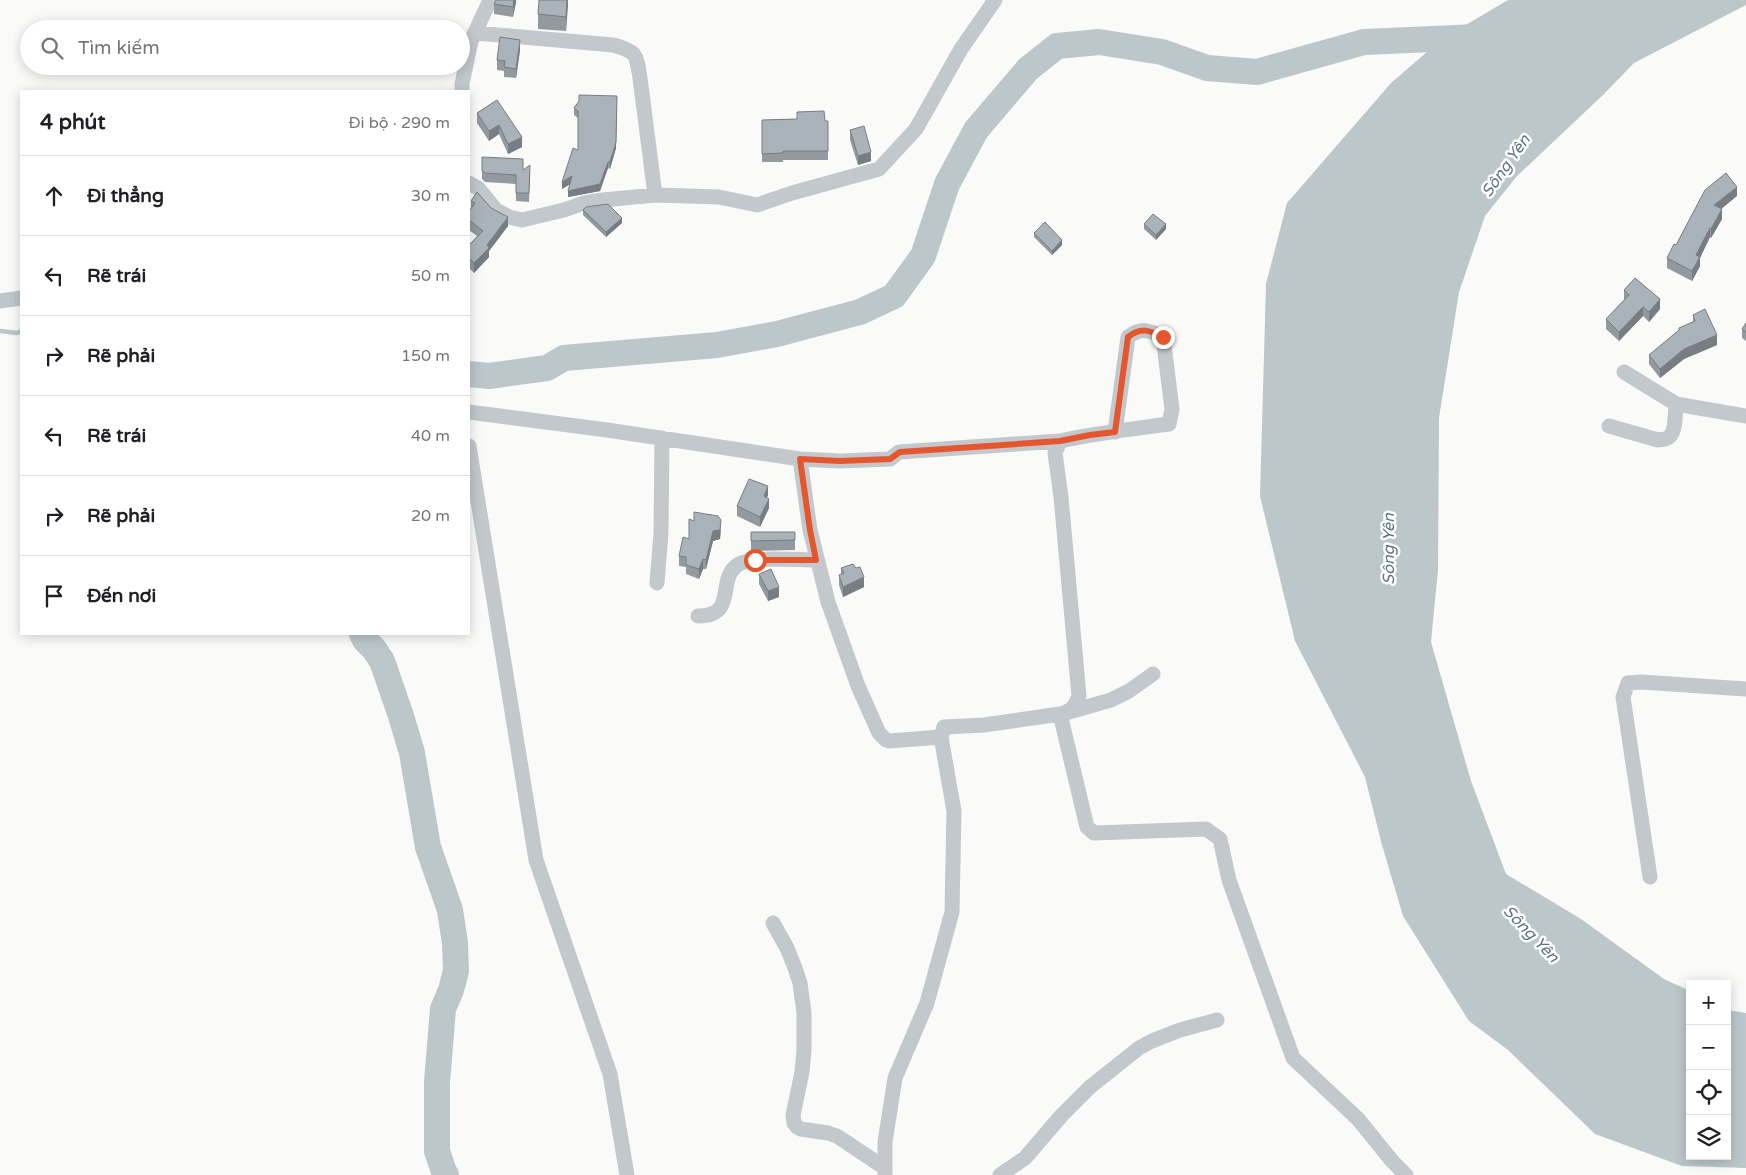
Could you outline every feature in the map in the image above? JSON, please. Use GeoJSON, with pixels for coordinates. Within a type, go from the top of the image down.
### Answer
{"type":"FeatureCollection","features":[{"type":"Feature","properties":{"kind":"street"},"geometry":{"type":"LineString","coordinates":[[470,46],[490,0]]}},
{"type":"Feature","properties":{"kind":"street"},"geometry":{"type":"LineString","coordinates":[[470,184],[478,188],[496,210],[509,217],[522,220],[594,202],[655,195],[719,197],[757,205],[792,193],[880,169],[916,128],[961,49],[995,0]]}},
{"type":"Feature","properties":{"kind":"street"},"geometry":{"type":"LineString","coordinates":[[476,33],[613,45],[633,52],[638,62],[655,195]]}},
{"type":"Feature","properties":{"kind":"street"},"geometry":{"type":"LineString","coordinates":[[462,90],[464,75]]}},
{"type":"Feature","properties":{"kind":"street"},"geometry":{"type":"LineString","coordinates":[[470,412],[800,459],[840,461],[890,459],[900,452],[1060,441],[1169,424],[1172,409],[1163,337],[1150,331],[1136,331],[1128,337],[1115,432]]}},
{"type":"Feature","properties":{"kind":"street"},"geometry":{"type":"LineString","coordinates":[[1624,372],[1676,404],[1746,416]]}},
{"type":"Feature","properties":{"kind":"street"},"geometry":{"type":"LineString","coordinates":[[1609,426],[1658,440],[1666,439],[1671,436],[1673,430],[1676,404]]}},
{"type":"Feature","properties":{"kind":"street"},"geometry":{"type":"LineString","coordinates":[[657,583],[661,533],[662,438]]}},
{"type":"Feature","properties":{"kind":"street"},"geometry":{"type":"LineString","coordinates":[[1060,441],[1055,453],[1062,497],[1079,696],[1075,705],[1064,713]]}},
{"type":"Feature","properties":{"kind":"street"},"geometry":{"type":"LineString","coordinates":[[470,452],[536,860],[610,1074],[627,1175]]}},
{"type":"Feature","properties":{"kind":"street"},"geometry":{"type":"LineString","coordinates":[[800,459],[808,522],[828,602],[854,678],[879,733],[886,740],[890,741],[941,737]]}},
{"type":"Feature","properties":{"kind":"street"},"geometry":{"type":"LineString","coordinates":[[698,616],[712,614],[720,608],[724,602],[732,570],[739,564],[755,560],[816,560]]}},
{"type":"Feature","properties":{"kind":"street"},"geometry":{"type":"LineString","coordinates":[[885,1172],[885,1142],[895,1078],[927,1003],[952,912],[954,811],[941,737],[944,727],[984,725],[1064,713],[1111,700],[1129,691],[1153,674]]}},
{"type":"Feature","properties":{"kind":"street"},"geometry":{"type":"LineString","coordinates":[[1650,877],[1623,697],[1628,683],[1641,682],[1746,690]]}},
{"type":"Feature","properties":{"kind":"street"},"geometry":{"type":"LineString","coordinates":[[1064,713],[1087,827],[1094,832],[1206,829],[1220,838],[1229,880],[1294,1058],[1358,1119],[1392,1161],[1406,1175]]}},
{"type":"Feature","properties":{"kind":"street"},"geometry":{"type":"LineString","coordinates":[[773,923],[787,948],[795,968],[800,983],[804,1013],[804,1050],[802,1072],[793,1115],[794,1124],[801,1129],[837,1136],[885,1172]]}},
{"type":"Feature","properties":{"kind":"street"},"geometry":{"type":"LineString","coordinates":[[1000,1175],[1026,1158],[1086,1091],[1139,1048],[1180,1030],[1217,1020]]}},
{"type":"Feature","properties":{"kind":"water","name":"Sông Yên"},"geometry":{"type":"Polygon","coordinates":[[[1508,0],[1746,0],[1746,5],[1634,63],[1517,176],[1485,216],[1459,292],[1439,418],[1438,570],[1431,642],[1471,781],[1506,874],[1581,919],[1664,979],[1686,989],[1686,1160],[1731,1160],[1731,1011],[1746,1013],[1746,1168],[1682,1166],[1595,1134],[1508,1050],[1469,1021],[1403,916],[1382,845],[1365,777],[1295,641],[1260,496],[1266,284],[1287,203],[1391,83],[1442,39],[1508,0]]]}},
{"type":"Feature","properties":{"kind":"building"},"geometry":{"type":"Polygon","coordinates":[[[496,0],[514,0],[513,7],[494,4],[496,0]]]}},
{"type":"Feature","properties":{"kind":"building"},"geometry":{"type":"Polygon","coordinates":[[[539,0],[567,0],[566,17],[538,14],[539,0]]]}},
{"type":"Feature","properties":{"kind":"building"},"geometry":{"type":"Polygon","coordinates":[[[500,37],[520,40],[516,69],[504,67],[505,61],[497,60],[500,37]]]}},
{"type":"Feature","properties":{"kind":"building"},"geometry":{"type":"Polygon","coordinates":[[[579,95],[617,96],[616,142],[610,162],[608,162],[600,184],[568,191],[572,176],[562,182],[573,148],[578,150],[578,111],[574,108],[579,101],[579,95]]]}},
{"type":"Feature","properties":{"kind":"building"},"geometry":{"type":"Polygon","coordinates":[[[497,100],[522,137],[508,144],[499,125],[489,131],[477,113],[497,100]]]}},
{"type":"Feature","properties":{"kind":"building"},"geometry":{"type":"Polygon","coordinates":[[[824,111],[825,121],[828,121],[828,151],[783,151],[783,153],[762,154],[762,120],[797,119],[797,112],[824,111]]]}},
{"type":"Feature","properties":{"kind":"building"},"geometry":{"type":"Polygon","coordinates":[[[864,126],[871,152],[858,156],[850,130],[864,126]]]}},
{"type":"Feature","properties":{"kind":"building"},"geometry":{"type":"Polygon","coordinates":[[[482,157],[523,159],[523,170],[530,165],[529,193],[516,193],[516,175],[485,173],[482,171],[482,157]]]}},
{"type":"Feature","properties":{"kind":"building"},"geometry":{"type":"Polygon","coordinates":[[[1726,173],[1737,187],[1714,205],[1722,209],[1696,255],[1700,257],[1692,271],[1667,258],[1674,244],[1676,245],[1705,190],[1726,173]]]}},
{"type":"Feature","properties":{"kind":"building"},"geometry":{"type":"Polygon","coordinates":[[[477,192],[491,208],[508,217],[487,245],[489,248],[474,263],[470,259],[470,244],[483,231],[470,221],[470,210],[475,203],[471,201],[477,192]]]}},
{"type":"Feature","properties":{"kind":"building"},"geometry":{"type":"Polygon","coordinates":[[[608,204],[622,218],[606,232],[583,210],[586,207],[608,204]]]}},
{"type":"Feature","properties":{"kind":"building"},"geometry":{"type":"Polygon","coordinates":[[[1153,214],[1166,224],[1156,235],[1144,224],[1153,214]]]}},
{"type":"Feature","properties":{"kind":"building"},"geometry":{"type":"Polygon","coordinates":[[[1045,222],[1062,240],[1052,251],[1034,233],[1045,222]]]}},
{"type":"Feature","properties":{"kind":"building"},"geometry":{"type":"Polygon","coordinates":[[[1635,278],[1660,299],[1649,312],[1643,307],[1619,332],[1606,319],[1629,295],[1624,290],[1635,278]]]}},
{"type":"Feature","properties":{"kind":"building"},"geometry":{"type":"Polygon","coordinates":[[[1705,309],[1717,335],[1684,349],[1660,369],[1649,355],[1679,328],[1695,321],[1693,315],[1705,309]]]}},
{"type":"Feature","properties":{"kind":"building"},"geometry":{"type":"Polygon","coordinates":[[[1746,323],[1746,332],[1742,329],[1746,323]]]}},
{"type":"Feature","properties":{"kind":"building"},"geometry":{"type":"Polygon","coordinates":[[[749,479],[768,486],[764,496],[769,499],[760,517],[737,506],[749,479]]]}},
{"type":"Feature","properties":{"kind":"building"},"geometry":{"type":"Polygon","coordinates":[[[694,512],[718,516],[721,520],[720,530],[713,531],[706,560],[703,559],[699,569],[686,565],[686,557],[679,556],[683,537],[689,539],[689,519],[694,521],[694,512]]]}},
{"type":"Feature","properties":{"kind":"building"},"geometry":{"type":"Polygon","coordinates":[[[751,532],[795,532],[795,540],[751,541],[751,532]]]}},
{"type":"Feature","properties":{"kind":"building"},"geometry":{"type":"Polygon","coordinates":[[[853,564],[856,568],[860,567],[864,577],[843,587],[839,575],[844,573],[841,568],[853,564]]]}},
{"type":"Feature","properties":{"kind":"building"},"geometry":{"type":"Polygon","coordinates":[[[771,569],[779,587],[768,591],[759,574],[771,569]]]}},
{"type":"Feature","properties":{"kind":"waterway"},"geometry":{"type":"LineString","coordinates":[[470,374],[489,376],[547,368],[564,358],[717,345],[777,334],[860,312],[894,296],[923,256],[947,184],[976,130],[1028,69],[1057,46],[1099,42],[1162,52],[1207,68],[1257,72],[1364,42],[1478,37]]}},
{"type":"Feature","properties":{"kind":"waterway"},"geometry":{"type":"LineString","coordinates":[[0,301],[20,298]]}},
{"type":"Feature","properties":{"kind":"waterway"},"geometry":{"type":"LineString","coordinates":[[0,331],[17,333],[20,332]]}},
{"type":"Feature","properties":{"kind":"waterway"},"geometry":{"type":"LineString","coordinates":[[362,635],[382,661],[401,716],[412,753],[428,847],[450,910],[455,943],[456,971],[443,1009],[437,1082],[437,1151],[446,1175]]}},
{"type":"Feature","properties":{"kind":"route"},"geometry":{"type":"LineString","coordinates":[[755,560],[816,560],[800,459],[840,461],[890,459],[900,452],[1060,441],[1115,432],[1128,337],[1136,331],[1150,331],[1163,337]]}}]}
